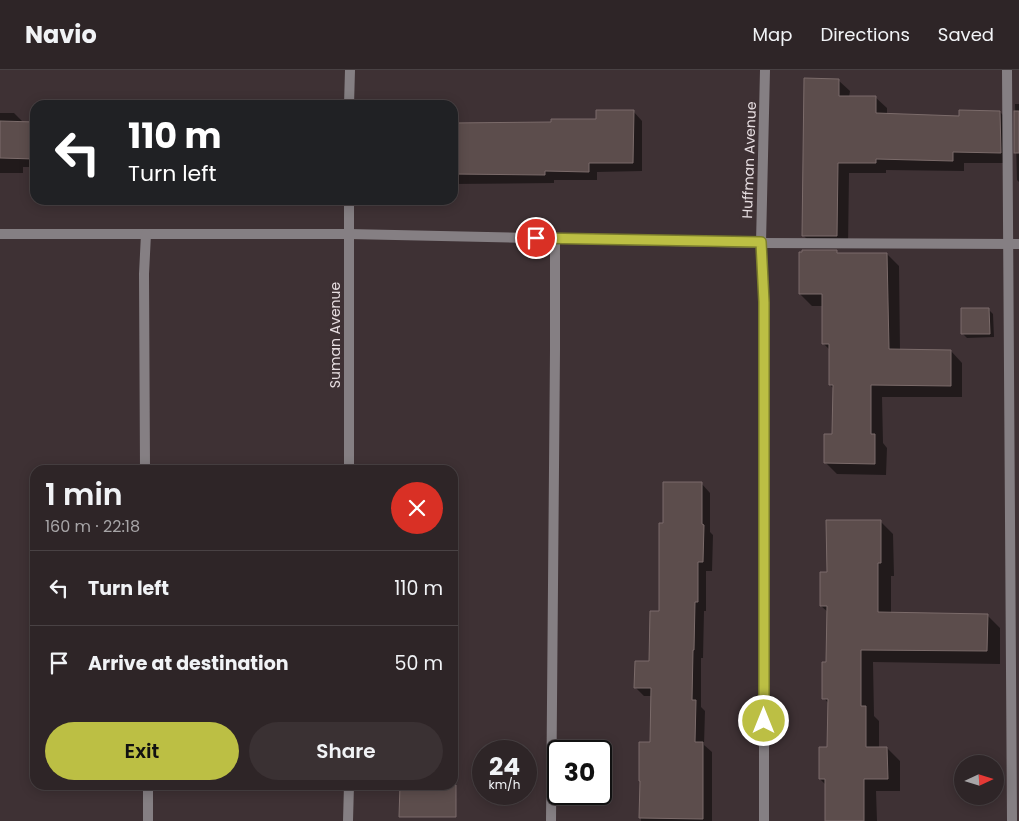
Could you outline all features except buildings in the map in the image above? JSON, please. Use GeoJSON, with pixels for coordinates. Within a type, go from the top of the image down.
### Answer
{"type":"FeatureCollection","features":[{"type":"Feature","properties":{"kind":"street"},"geometry":{"type":"LineString","coordinates":[[349,100],[350,70]]}},
{"type":"Feature","properties":{"kind":"street","name":"Huffman Avenue"},"geometry":{"type":"LineString","coordinates":[[764,821],[764,302],[761,242],[766,70]]}},
{"type":"Feature","properties":{"kind":"street"},"geometry":{"type":"LineString","coordinates":[[1007,70],[1012,821]]}},
{"type":"Feature","properties":{"kind":"street","name":"Suman Avenue"},"geometry":{"type":"LineString","coordinates":[[349,205],[349,465]]}},
{"type":"Feature","properties":{"kind":"street"},"geometry":{"type":"LineString","coordinates":[[0,234],[349,234],[761,242],[1019,244]]}},
{"type":"Feature","properties":{"kind":"street"},"geometry":{"type":"LineString","coordinates":[[145,465],[144,274],[146,234]]}},
{"type":"Feature","properties":{"kind":"street"},"geometry":{"type":"LineString","coordinates":[[551,821],[555,238]]}},
{"type":"Feature","properties":{"kind":"street"},"geometry":{"type":"LineString","coordinates":[[148,790],[148,821]]}},
{"type":"Feature","properties":{"kind":"street"},"geometry":{"type":"LineString","coordinates":[[348,790],[348,821]]}},
{"type":"Feature","properties":{"kind":"route"},"geometry":{"type":"LineString","coordinates":[[536,238],[761,242],[764,302],[764,721]]}}]}
